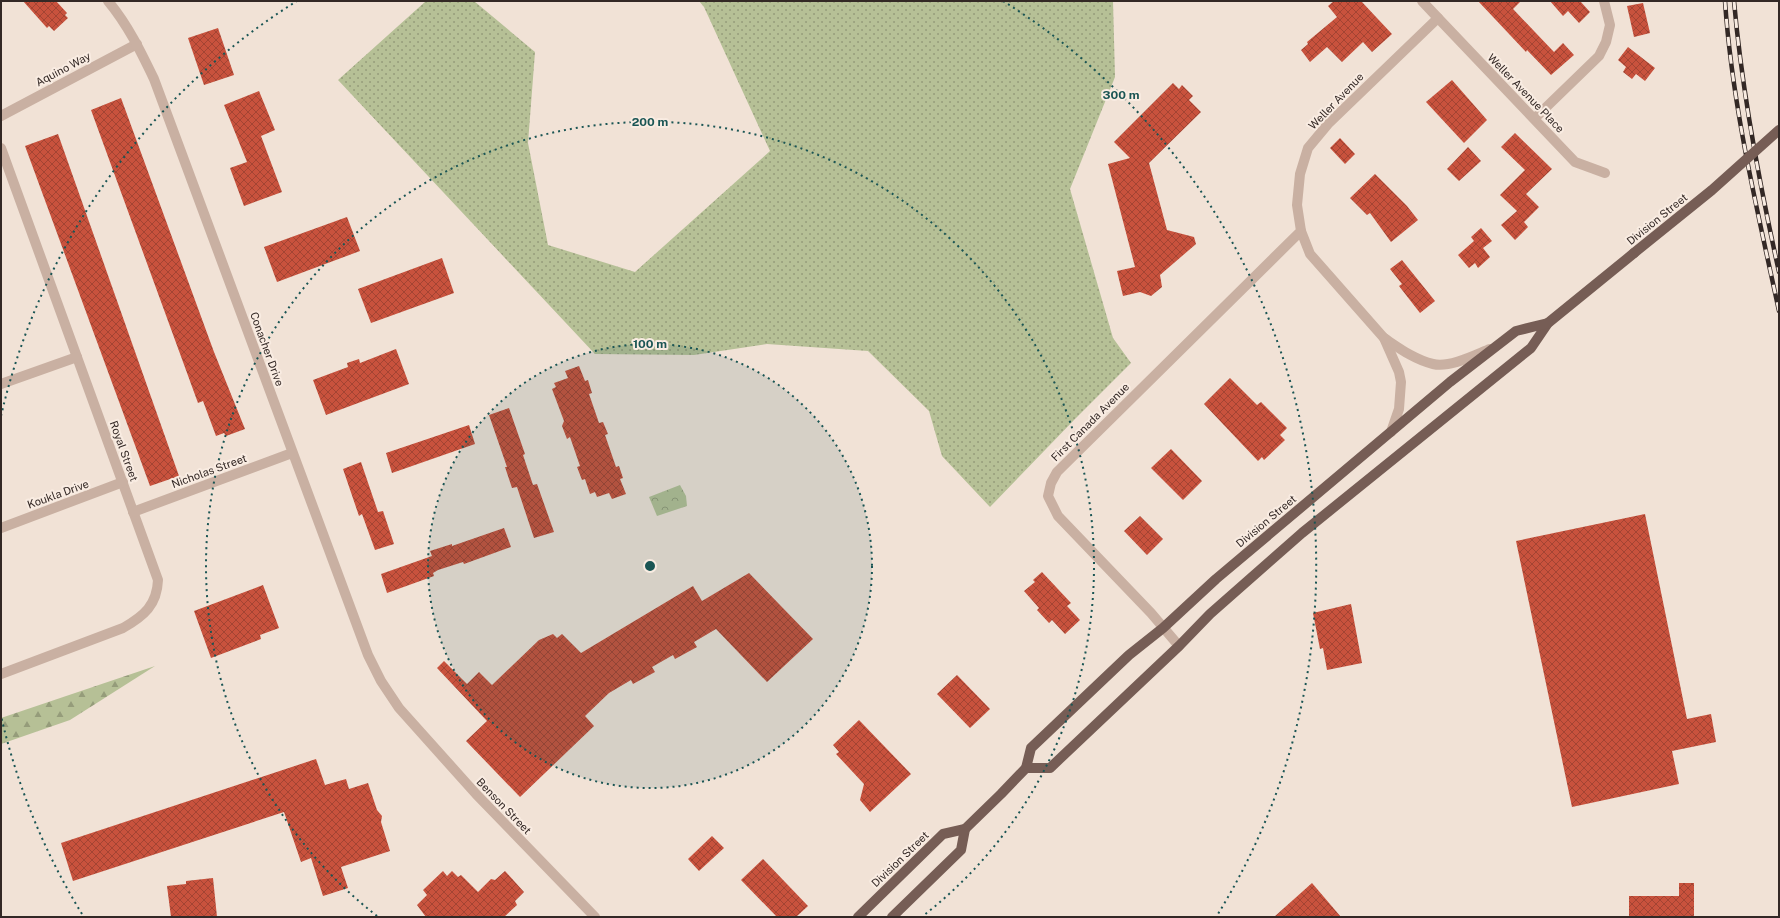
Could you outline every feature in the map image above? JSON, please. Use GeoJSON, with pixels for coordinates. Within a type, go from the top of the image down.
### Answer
{"type":"FeatureCollection","features":[{"type":"Feature","properties":{"kind":"main road","name":"Division Street"},"geometry":{"type":"LineString","coordinates":[[1548,323],[1516,330],[1498,346],[1450,382],[1216,579],[1163,628],[1129,656],[1031,748],[1026,768],[1050,768],[1179,646],[1210,614],[1302,533],[1531,348],[1548,323],[1712,190],[1779,130]]}},
{"type":"Feature","properties":{"kind":"main road"},"geometry":{"type":"LineString","coordinates":[[892,917],[961,850],[965,829],[1026,768]]}},
{"type":"Feature","properties":{"kind":"main road","name":"Division Street"},"geometry":{"type":"LineString","coordinates":[[858,917],[943,834],[965,829]]}},
{"type":"Feature","properties":{"kind":"street","name":"Conacher Drive"},"geometry":{"type":"LineString","coordinates":[[108,1],[120,16],[137,44],[154,79],[368,655],[381,681],[399,708]]}},
{"type":"Feature","properties":{"kind":"street"},"geometry":{"type":"LineString","coordinates":[[1422,1],[1438,18]]}},
{"type":"Feature","properties":{"kind":"street"},"geometry":{"type":"LineString","coordinates":[[1535,118],[1599,56],[1606,42],[1610,25],[1604,1]]}},
{"type":"Feature","properties":{"kind":"street","name":"Weller Avenue Place"},"geometry":{"type":"LineString","coordinates":[[1438,18],[1535,118],[1575,162],[1605,173]]}},
{"type":"Feature","properties":{"kind":"street","name":"Weller Avenue"},"geometry":{"type":"LineString","coordinates":[[1438,18],[1328,124],[1308,148],[1300,174],[1297,205],[1300,231],[1310,254],[1384,338],[1416,358],[1435,364],[1461,361],[1498,346]]}},
{"type":"Feature","properties":{"kind":"street","name":"Aquino Way"},"geometry":{"type":"LineString","coordinates":[[1,116],[137,44]]}},
{"type":"Feature","properties":{"kind":"street","name":"Royal Street"},"geometry":{"type":"LineString","coordinates":[[1,148],[158,580],[157,593],[152,604],[144,614],[123,628],[1,674]]}},
{"type":"Feature","properties":{"kind":"street","name":"First Canada Avenue"},"geometry":{"type":"LineString","coordinates":[[1179,646],[1058,516],[1048,496],[1051,483],[1058,472],[1091,438],[1300,231]]}},
{"type":"Feature","properties":{"kind":"street","name":"Weller Avenue"},"geometry":{"type":"LineString","coordinates":[[1384,338],[1399,372],[1401,382],[1399,409],[1392,432]]}},
{"type":"Feature","properties":{"kind":"street"},"geometry":{"type":"LineString","coordinates":[[1,384],[77,357]]}},
{"type":"Feature","properties":{"kind":"street","name":"Nicholas Street"},"geometry":{"type":"LineString","coordinates":[[133,512],[292,453]]}},
{"type":"Feature","properties":{"kind":"street","name":"Koukla Drive"},"geometry":{"type":"LineString","coordinates":[[1,528],[122,482]]}},
{"type":"Feature","properties":{"kind":"street","name":"Benson Street"},"geometry":{"type":"LineString","coordinates":[[399,708],[476,794],[594,917]]}},
{"type":"Feature","properties":{"kind":"green space"},"geometry":{"type":"Polygon","coordinates":[[[426,1],[474,1],[535,52],[528,143],[548,245],[635,272],[770,151],[704,7],[699,1],[1113,1],[1115,77],[1070,189],[1113,338],[1131,363],[990,507],[942,456],[929,411],[868,351],[767,344],[694,355],[595,354],[338,80],[426,1]]]}},
{"type":"Feature","properties":{"kind":"green space"},"geometry":{"type":"Polygon","coordinates":[[[680,485],[686,496],[687,506],[657,516],[649,497],[680,485]]]}},
{"type":"Feature","properties":{"kind":"green space"},"geometry":{"type":"Polygon","coordinates":[[[155,666],[70,720],[1,744],[1,718],[155,666]]]}},
{"type":"Feature","properties":{"kind":"building"},"geometry":{"type":"Polygon","coordinates":[[[23,1],[56,1],[67,13],[65,15],[68,18],[54,31],[49,26],[47,28],[23,1]]]}},
{"type":"Feature","properties":{"kind":"building"},"geometry":{"type":"Polygon","coordinates":[[[1334,1],[1361,1],[1392,34],[1372,52],[1363,42],[1342,62],[1327,47],[1310,62],[1301,50],[1308,44],[1307,42],[1337,17],[1328,6],[1334,1]]]}},
{"type":"Feature","properties":{"kind":"building"},"geometry":{"type":"Polygon","coordinates":[[[1478,1],[1521,1],[1513,9],[1554,52],[1563,43],[1574,55],[1551,75],[1527,50],[1526,52],[1478,1]]]}},
{"type":"Feature","properties":{"kind":"building"},"geometry":{"type":"Polygon","coordinates":[[[1550,1],[1580,1],[1590,12],[1579,23],[1568,11],[1563,16],[1550,1]]]}},
{"type":"Feature","properties":{"kind":"building"},"geometry":{"type":"Polygon","coordinates":[[[1643,3],[1650,33],[1634,37],[1627,6],[1643,3]]]}},
{"type":"Feature","properties":{"kind":"building"},"geometry":{"type":"Polygon","coordinates":[[[218,28],[234,75],[204,85],[188,38],[218,28]]]}},
{"type":"Feature","properties":{"kind":"building"},"geometry":{"type":"Polygon","coordinates":[[[1628,47],[1655,68],[1645,81],[1636,74],[1632,79],[1623,72],[1626,67],[1618,60],[1628,47]]]}},
{"type":"Feature","properties":{"kind":"building"},"geometry":{"type":"Polygon","coordinates":[[[1452,80],[1487,120],[1464,143],[1426,102],[1452,80]]]}},
{"type":"Feature","properties":{"kind":"building"},"geometry":{"type":"Polygon","coordinates":[[[1173,83],[1179,89],[1182,85],[1193,96],[1189,100],[1201,112],[1149,163],[1167,230],[1194,237],[1196,244],[1160,275],[1162,287],[1151,296],[1140,292],[1123,296],[1117,271],[1135,267],[1108,164],[1130,158],[1114,142],[1173,83]]]}},
{"type":"Feature","properties":{"kind":"building"},"geometry":{"type":"Polygon","coordinates":[[[259,91],[275,130],[261,136],[282,192],[244,206],[230,168],[247,162],[224,105],[259,91]]]}},
{"type":"Feature","properties":{"kind":"building"},"geometry":{"type":"Polygon","coordinates":[[[121,98],[214,352],[245,429],[226,436],[224,433],[216,436],[203,401],[198,403],[91,110],[121,98]]]}},
{"type":"Feature","properties":{"kind":"building"},"geometry":{"type":"Polygon","coordinates":[[[1515,133],[1552,169],[1526,194],[1539,207],[1524,222],[1528,227],[1515,240],[1501,225],[1517,211],[1500,195],[1525,170],[1501,147],[1515,133]]]}},
{"type":"Feature","properties":{"kind":"building"},"geometry":{"type":"Polygon","coordinates":[[[58,134],[179,476],[150,486],[25,146],[58,134]]]}},
{"type":"Feature","properties":{"kind":"building"},"geometry":{"type":"Polygon","coordinates":[[[1340,138],[1355,154],[1345,164],[1330,148],[1340,138]]]}},
{"type":"Feature","properties":{"kind":"building"},"geometry":{"type":"Polygon","coordinates":[[[1468,147],[1481,161],[1459,181],[1447,169],[1468,147]]]}},
{"type":"Feature","properties":{"kind":"building"},"geometry":{"type":"Polygon","coordinates":[[[1375,174],[1407,206],[1418,220],[1391,242],[1370,213],[1367,215],[1350,198],[1375,174]]]}},
{"type":"Feature","properties":{"kind":"building"},"geometry":{"type":"Polygon","coordinates":[[[347,217],[360,251],[277,282],[264,247],[347,217]]]}},
{"type":"Feature","properties":{"kind":"building"},"geometry":{"type":"Polygon","coordinates":[[[1481,228],[1492,241],[1483,248],[1490,257],[1478,268],[1475,263],[1469,268],[1458,255],[1474,241],[1471,237],[1481,228]]]}},
{"type":"Feature","properties":{"kind":"building"},"geometry":{"type":"Polygon","coordinates":[[[442,258],[454,293],[371,323],[358,289],[442,258]]]}},
{"type":"Feature","properties":{"kind":"building"},"geometry":{"type":"Polygon","coordinates":[[[1402,260],[1435,301],[1420,313],[1399,286],[1402,284],[1390,269],[1402,260]]]}},
{"type":"Feature","properties":{"kind":"building"},"geometry":{"type":"Polygon","coordinates":[[[396,349],[409,384],[326,415],[313,380],[348,367],[347,363],[359,359],[360,363],[396,349]]]}},
{"type":"Feature","properties":{"kind":"building"},"geometry":{"type":"Polygon","coordinates":[[[579,366],[585,381],[588,380],[592,393],[589,394],[599,423],[603,422],[608,434],[605,435],[616,467],[619,466],[623,478],[620,479],[626,494],[612,499],[609,493],[597,497],[595,492],[590,494],[585,479],[582,480],[577,467],[580,466],[570,437],[567,439],[562,426],[564,421],[552,389],[556,387],[554,383],[568,378],[565,371],[579,366]]]}},
{"type":"Feature","properties":{"kind":"building"},"geometry":{"type":"Polygon","coordinates":[[[1230,378],[1257,405],[1261,402],[1287,428],[1280,435],[1285,440],[1264,460],[1262,457],[1258,461],[1204,404],[1230,378]]]}},
{"type":"Feature","properties":{"kind":"building"},"geometry":{"type":"Polygon","coordinates":[[[509,408],[525,454],[523,455],[533,485],[537,484],[554,532],[534,538],[517,487],[512,488],[505,467],[507,467],[489,415],[509,408]]]}},
{"type":"Feature","properties":{"kind":"building"},"geometry":{"type":"Polygon","coordinates":[[[469,425],[475,444],[392,473],[386,453],[469,425]]]}},
{"type":"Feature","properties":{"kind":"building"},"geometry":{"type":"Polygon","coordinates":[[[1171,449],[1202,481],[1183,500],[1151,468],[1171,449]]]}},
{"type":"Feature","properties":{"kind":"building"},"geometry":{"type":"Polygon","coordinates":[[[361,462],[378,512],[383,511],[394,544],[375,550],[362,514],[359,516],[343,469],[361,462]]]}},
{"type":"Feature","properties":{"kind":"building"},"geometry":{"type":"Polygon","coordinates":[[[1645,514],[1687,719],[1711,714],[1716,742],[1672,751],[1679,784],[1572,807],[1516,541],[1645,514]]]}},
{"type":"Feature","properties":{"kind":"building"},"geometry":{"type":"Polygon","coordinates":[[[1140,516],[1163,539],[1147,555],[1124,531],[1140,516]]]}},
{"type":"Feature","properties":{"kind":"building"},"geometry":{"type":"Polygon","coordinates":[[[504,528],[511,547],[464,564],[463,562],[438,570],[433,573],[434,576],[387,593],[381,574],[432,556],[430,551],[452,544],[452,546],[504,528]]]}},
{"type":"Feature","properties":{"kind":"building"},"geometry":{"type":"Polygon","coordinates":[[[1042,572],[1071,603],[1067,606],[1080,620],[1065,634],[1052,620],[1049,623],[1037,610],[1039,608],[1024,591],[1035,582],[1033,580],[1042,572]]]}},
{"type":"Feature","properties":{"kind":"building"},"geometry":{"type":"Polygon","coordinates":[[[749,573],[813,639],[767,682],[716,629],[694,642],[697,647],[675,659],[673,655],[652,667],[655,672],[633,684],[631,680],[609,693],[585,716],[594,726],[520,797],[466,741],[487,721],[437,668],[444,661],[467,684],[479,672],[492,685],[539,640],[553,634],[557,638],[562,634],[581,653],[693,586],[702,601],[749,573]]]}},
{"type":"Feature","properties":{"kind":"building"},"geometry":{"type":"Polygon","coordinates":[[[263,585],[279,628],[260,635],[261,639],[211,658],[194,611],[263,585]]]}},
{"type":"Feature","properties":{"kind":"building"},"geometry":{"type":"Polygon","coordinates":[[[1351,604],[1362,663],[1327,670],[1323,648],[1320,649],[1313,613],[1351,604]]]}},
{"type":"Feature","properties":{"kind":"building"},"geometry":{"type":"Polygon","coordinates":[[[957,675],[990,709],[970,728],[937,694],[957,675]]]}},
{"type":"Feature","properties":{"kind":"building"},"geometry":{"type":"Polygon","coordinates":[[[859,720],[911,774],[870,812],[860,800],[864,784],[836,754],[839,752],[833,745],[859,720]]]}},
{"type":"Feature","properties":{"kind":"building"},"geometry":{"type":"Polygon","coordinates":[[[316,759],[325,785],[346,779],[349,789],[368,783],[377,810],[382,816],[381,822],[390,851],[341,867],[348,888],[323,896],[311,858],[301,862],[284,812],[73,881],[61,843],[316,759]]]}},
{"type":"Feature","properties":{"kind":"building"},"geometry":{"type":"Polygon","coordinates":[[[712,836],[724,848],[699,871],[688,859],[712,836]]]}},
{"type":"Feature","properties":{"kind":"building"},"geometry":{"type":"Polygon","coordinates":[[[763,859],[808,906],[796,917],[777,917],[741,880],[763,859]]]}},
{"type":"Feature","properties":{"kind":"building"},"geometry":{"type":"Polygon","coordinates":[[[443,871],[447,876],[452,871],[458,877],[461,875],[478,892],[491,879],[495,880],[505,871],[524,892],[515,901],[517,905],[504,917],[426,917],[417,905],[427,895],[423,890],[443,871]]]}},
{"type":"Feature","properties":{"kind":"building"},"geometry":{"type":"Polygon","coordinates":[[[213,878],[217,917],[171,917],[167,886],[186,884],[186,881],[213,878]]]}},
{"type":"Feature","properties":{"kind":"building"},"geometry":{"type":"Polygon","coordinates":[[[1312,883],[1341,917],[1274,917],[1312,883]]]}},
{"type":"Feature","properties":{"kind":"building"},"geometry":{"type":"Polygon","coordinates":[[[1679,883],[1694,883],[1694,917],[1629,917],[1629,896],[1679,896],[1679,883]]]}},
{"type":"Feature","properties":{"kind":"railway"},"geometry":{"type":"LineString","coordinates":[[1725,1],[1728,40],[1739,118],[1779,311]]}},
{"type":"Feature","properties":{"kind":"railway"},"geometry":{"type":"LineString","coordinates":[[1734,1],[1746,103],[1779,272]]}}]}
